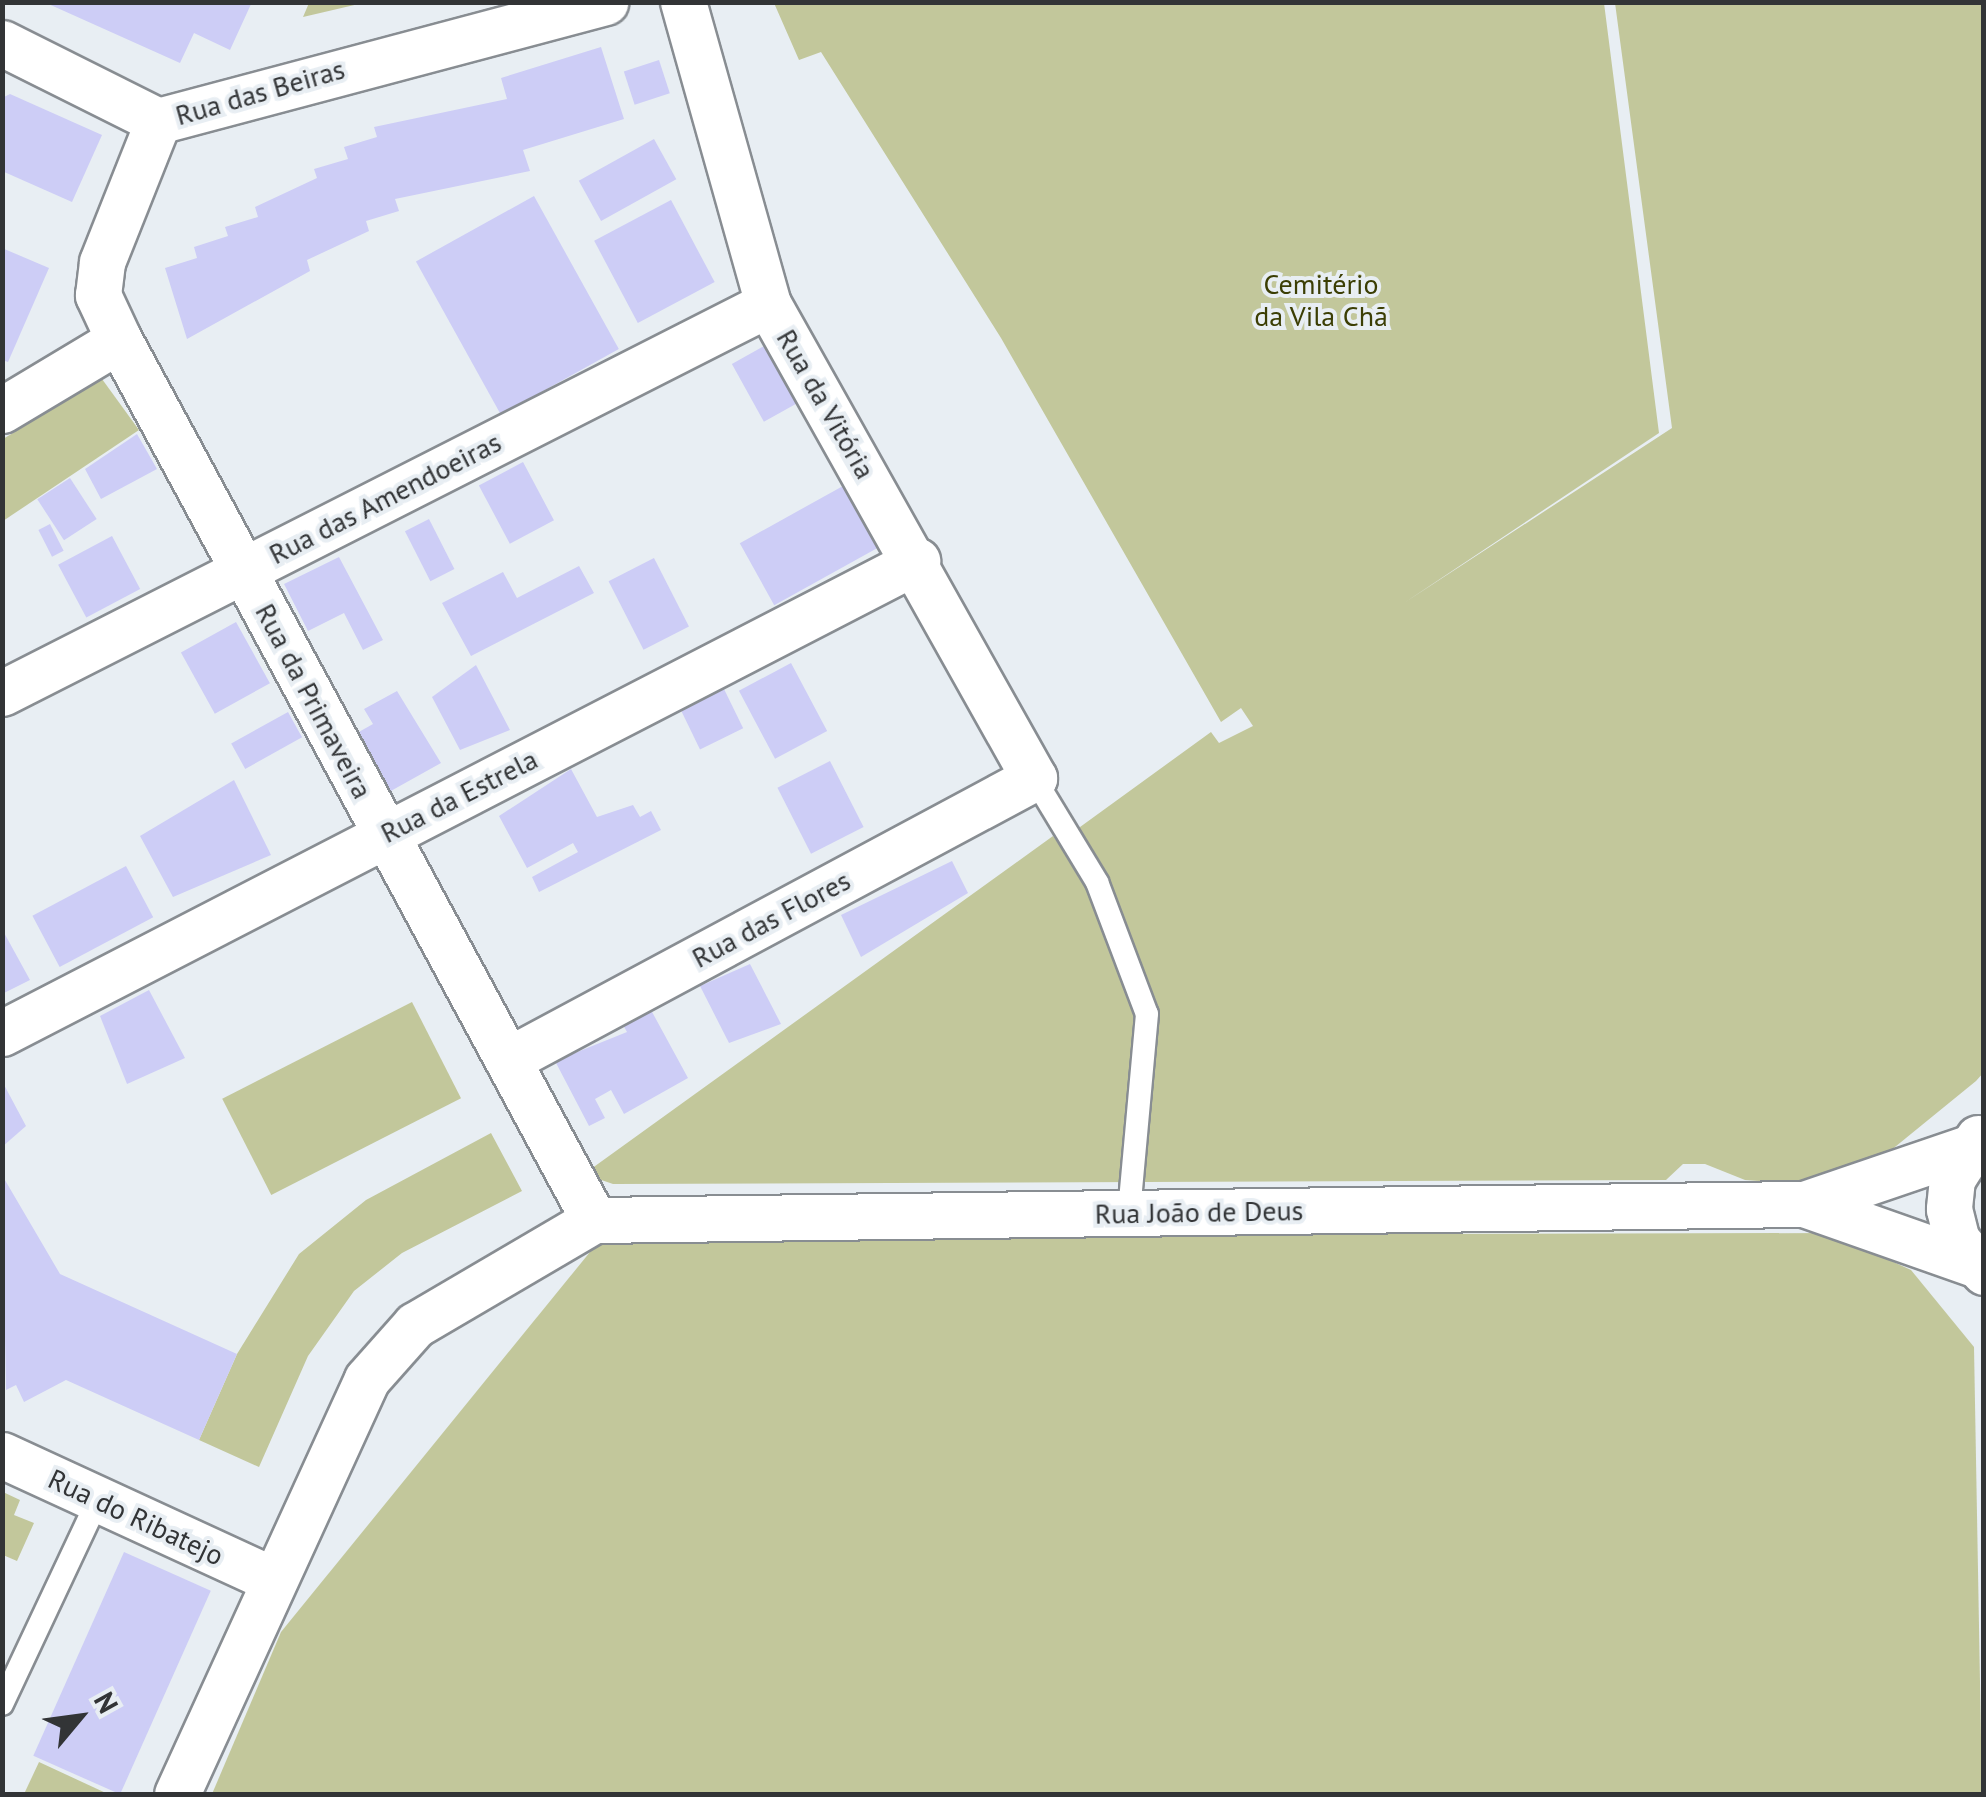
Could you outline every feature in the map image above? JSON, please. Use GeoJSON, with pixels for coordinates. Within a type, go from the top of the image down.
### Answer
{"type":"FeatureCollection","features":[{"type":"Feature","properties":{"kind":"street","name":"Rua das Beiras"},"geometry":{"type":"LineString","coordinates":[[119,340],[98,295],[102,262],[158,121],[605,2]]}},
{"type":"Feature","properties":{"kind":"street","name":"Rua da Vitória"},"geometry":{"type":"LineString","coordinates":[[683,2],[768,304],[917,561],[1034,778]]}},
{"type":"Feature","properties":{"kind":"street"},"geometry":{"type":"LineString","coordinates":[[2,43],[158,121]]}},
{"type":"Feature","properties":{"kind":"street","name":"Rua das Amendoeiras"},"geometry":{"type":"LineString","coordinates":[[2,693],[768,304]]}},
{"type":"Feature","properties":{"kind":"street"},"geometry":{"type":"LineString","coordinates":[[2,410],[119,340]]}},
{"type":"Feature","properties":{"kind":"street","name":"Rua da Primaveira"},"geometry":{"type":"LineString","coordinates":[[119,340],[594,1220]]}},
{"type":"Feature","properties":{"kind":"street","name":"Rua da Estrela"},"geometry":{"type":"LineString","coordinates":[[2,1034],[917,561]]}},
{"type":"Feature","properties":{"kind":"street","name":"Rua das Flores"},"geometry":{"type":"LineString","coordinates":[[508,1060],[1034,778]]}},
{"type":"Feature","properties":{"kind":"street"},"geometry":{"type":"LineString","coordinates":[[1975,1141],[1949,1209],[1979,1268]]}},
{"type":"Feature","properties":{"kind":"street","name":"Rua João de Deus"},"geometry":{"type":"LineString","coordinates":[[594,1220],[1804,1204],[1975,1141]]}},
{"type":"Feature","properties":{"kind":"street","name":"Rua João de Deus"},"geometry":{"type":"LineString","coordinates":[[1804,1204],[1979,1268]]}},
{"type":"Feature","properties":{"kind":"street"},"geometry":{"type":"LineString","coordinates":[[177,1794],[269,1578],[389,1349],[442,1307],[594,1220]]}},
{"type":"Feature","properties":{"kind":"street","name":"Rua do Ribatejo"},"geometry":{"type":"LineString","coordinates":[[2,1455],[269,1578]]}},
{"type":"Feature","properties":{"kind":"lane"},"geometry":{"type":"LineString","coordinates":[[1034,778],[1097,882],[1147,1014],[1128,1213]]}},
{"type":"Feature","properties":{"kind":"lane"},"geometry":{"type":"LineString","coordinates":[[2,1704],[98,1500]]}},
{"type":"Feature","properties":{"kind":"green space"},"geometry":{"type":"Polygon","coordinates":[[[309,2],[363,3],[303,17],[309,2]]]}},
{"type":"Feature","properties":{"kind":"green space","name":"Cemitério da Vila Chã"},"geometry":{"type":"Polygon","coordinates":[[[774,3],[1604,3],[1659,433],[1404,603],[1672,428],[1615,3],[1981,3],[1984,1072],[1976,1081],[1879,1160],[1800,1184],[1745,1180],[1705,1164],[1683,1164],[1666,1180],[613,1184],[584,1174],[1053,836],[1058,843],[1211,732],[1219,743],[1253,726],[1241,708],[1221,722],[1001,338],[821,52],[799,60],[774,3]]]}},
{"type":"Feature","properties":{"kind":"green space"},"geometry":{"type":"Polygon","coordinates":[[[102,379],[139,430],[3,521],[3,439],[102,379]]]}},
{"type":"Feature","properties":{"kind":"green space"},"geometry":{"type":"Polygon","coordinates":[[[412,1002],[461,1098],[271,1195],[222,1099],[412,1002]]]}},
{"type":"Feature","properties":{"kind":"green space"},"geometry":{"type":"Polygon","coordinates":[[[491,1133],[522,1191],[402,1253],[354,1291],[308,1356],[259,1467],[199,1440],[237,1354],[299,1254],[366,1200],[491,1133]]]}},
{"type":"Feature","properties":{"kind":"green space"},"geometry":{"type":"Polygon","coordinates":[[[1830,1233],[1911,1270],[1974,1347],[1982,1794],[212,1794],[281,1632],[603,1236],[1830,1233]]]}},
{"type":"Feature","properties":{"kind":"green space"},"geometry":{"type":"Polygon","coordinates":[[[3,1492],[20,1500],[14,1515],[34,1523],[17,1561],[3,1555],[3,1492]]]}},
{"type":"Feature","properties":{"kind":"green space"},"geometry":{"type":"Polygon","coordinates":[[[39,1762],[108,1794],[24,1794],[39,1762]]]}},
{"type":"Feature","properties":{"kind":"building"},"geometry":{"type":"Polygon","coordinates":[[[44,2],[252,2],[230,50],[194,33],[180,63],[44,2]]]}},
{"type":"Feature","properties":{"kind":"building"},"geometry":{"type":"Polygon","coordinates":[[[601,47],[624,119],[523,150],[530,171],[395,199],[399,211],[366,221],[369,231],[307,260],[310,271],[187,339],[165,268],[197,258],[194,247],[228,236],[225,227],[258,217],[255,207],[317,178],[314,169],[348,159],[344,147],[377,137],[374,127],[507,99],[501,78],[601,47]]]}},
{"type":"Feature","properties":{"kind":"building"},"geometry":{"type":"Polygon","coordinates":[[[659,60],[670,93],[635,105],[624,71],[659,60]]]}},
{"type":"Feature","properties":{"kind":"building"},"geometry":{"type":"Polygon","coordinates":[[[10,94],[102,135],[72,202],[2,171],[2,98],[10,94]]]}},
{"type":"Feature","properties":{"kind":"building"},"geometry":{"type":"Polygon","coordinates":[[[654,139],[676,179],[601,221],[579,181],[654,139]]]}},
{"type":"Feature","properties":{"kind":"building"},"geometry":{"type":"Polygon","coordinates":[[[534,196],[619,349],[501,415],[416,261],[534,196]]]}},
{"type":"Feature","properties":{"kind":"building"},"geometry":{"type":"Polygon","coordinates":[[[671,200],[715,282],[638,323],[594,241],[671,200]]]}},
{"type":"Feature","properties":{"kind":"building"},"geometry":{"type":"Polygon","coordinates":[[[2,248],[49,268],[8,362],[2,360],[2,248]]]}},
{"type":"Feature","properties":{"kind":"building"},"geometry":{"type":"Polygon","coordinates":[[[766,345],[798,403],[764,422],[732,364],[766,345]]]}},
{"type":"Feature","properties":{"kind":"building"},"geometry":{"type":"Polygon","coordinates":[[[137,434],[157,469],[101,499],[85,469],[137,434]]]}},
{"type":"Feature","properties":{"kind":"building"},"geometry":{"type":"Polygon","coordinates":[[[523,462],[554,520],[510,544],[479,485],[523,462]]]}},
{"type":"Feature","properties":{"kind":"building"},"geometry":{"type":"Polygon","coordinates":[[[70,478],[97,519],[64,540],[37,499],[70,478]]]}},
{"type":"Feature","properties":{"kind":"building"},"geometry":{"type":"Polygon","coordinates":[[[843,486],[877,548],[774,605],[740,543],[843,486]]]}},
{"type":"Feature","properties":{"kind":"building"},"geometry":{"type":"Polygon","coordinates":[[[429,519],[454,569],[430,581],[405,531],[429,519]]]}},
{"type":"Feature","properties":{"kind":"building"},"geometry":{"type":"Polygon","coordinates":[[[50,524],[64,551],[52,557],[38,530],[50,524]]]}},
{"type":"Feature","properties":{"kind":"building"},"geometry":{"type":"Polygon","coordinates":[[[112,536],[140,589],[86,618],[58,565],[112,536]]]}},
{"type":"Feature","properties":{"kind":"building"},"geometry":{"type":"Polygon","coordinates":[[[339,557],[383,640],[363,650],[344,613],[308,631],[284,584],[339,557]]]}},
{"type":"Feature","properties":{"kind":"building"},"geometry":{"type":"Polygon","coordinates":[[[654,558],[689,627],[644,650],[609,581],[654,558]]]}},
{"type":"Feature","properties":{"kind":"building"},"geometry":{"type":"Polygon","coordinates":[[[579,566],[594,593],[471,656],[442,603],[503,572],[517,598],[579,566]]]}},
{"type":"Feature","properties":{"kind":"building"},"geometry":{"type":"Polygon","coordinates":[[[236,622],[270,683],[215,714],[181,653],[236,622]]]}},
{"type":"Feature","properties":{"kind":"building"},"geometry":{"type":"Polygon","coordinates":[[[791,663],[827,731],[775,759],[739,691],[791,663]]]}},
{"type":"Feature","properties":{"kind":"building"},"geometry":{"type":"Polygon","coordinates":[[[476,665],[510,730],[460,750],[432,697],[476,665]]]}},
{"type":"Feature","properties":{"kind":"building"},"geometry":{"type":"Polygon","coordinates":[[[723,687],[743,728],[700,749],[680,708],[723,687]]]}},
{"type":"Feature","properties":{"kind":"building"},"geometry":{"type":"Polygon","coordinates":[[[397,691],[441,763],[389,792],[357,733],[373,724],[364,709],[397,691]]]}},
{"type":"Feature","properties":{"kind":"building"},"geometry":{"type":"Polygon","coordinates":[[[288,712],[302,737],[245,769],[231,744],[288,712]]]}},
{"type":"Feature","properties":{"kind":"building"},"geometry":{"type":"Polygon","coordinates":[[[830,761],[864,827],[811,854],[777,788],[830,761]]]}},
{"type":"Feature","properties":{"kind":"building"},"geometry":{"type":"Polygon","coordinates":[[[571,769],[597,817],[633,805],[640,817],[651,811],[661,830],[539,892],[532,877],[578,852],[573,843],[527,868],[499,816],[571,769]]]}},
{"type":"Feature","properties":{"kind":"building"},"geometry":{"type":"Polygon","coordinates":[[[234,780],[271,855],[173,897],[140,836],[234,780]]]}},
{"type":"Feature","properties":{"kind":"building"},"geometry":{"type":"Polygon","coordinates":[[[952,861],[968,893],[861,957],[841,915],[952,861]]]}},
{"type":"Feature","properties":{"kind":"building"},"geometry":{"type":"Polygon","coordinates":[[[126,866],[153,917],[60,967],[32,916],[126,866]]]}},
{"type":"Feature","properties":{"kind":"building"},"geometry":{"type":"Polygon","coordinates":[[[2,929],[30,980],[2,994],[2,929]]]}},
{"type":"Feature","properties":{"kind":"building"},"geometry":{"type":"Polygon","coordinates":[[[750,964],[781,1024],[729,1043],[700,986],[750,964]]]}},
{"type":"Feature","properties":{"kind":"building"},"geometry":{"type":"Polygon","coordinates":[[[149,990],[185,1058],[127,1084],[100,1016],[149,990]]]}},
{"type":"Feature","properties":{"kind":"building"},"geometry":{"type":"Polygon","coordinates":[[[651,1010],[688,1078],[624,1114],[611,1090],[595,1099],[605,1118],[589,1126],[555,1061],[627,1032],[623,1025],[651,1010]]]}},
{"type":"Feature","properties":{"kind":"building"},"geometry":{"type":"Polygon","coordinates":[[[2,1081],[26,1126],[2,1147],[2,1081]]]}},
{"type":"Feature","properties":{"kind":"building"},"geometry":{"type":"Polygon","coordinates":[[[2,1175],[60,1274],[237,1354],[199,1440],[66,1380],[24,1402],[16,1385],[6,1390],[2,1175]]]}},
{"type":"Feature","properties":{"kind":"building"},"geometry":{"type":"Polygon","coordinates":[[[124,1552],[211,1591],[120,1794],[33,1756],[124,1552]]]}}]}
